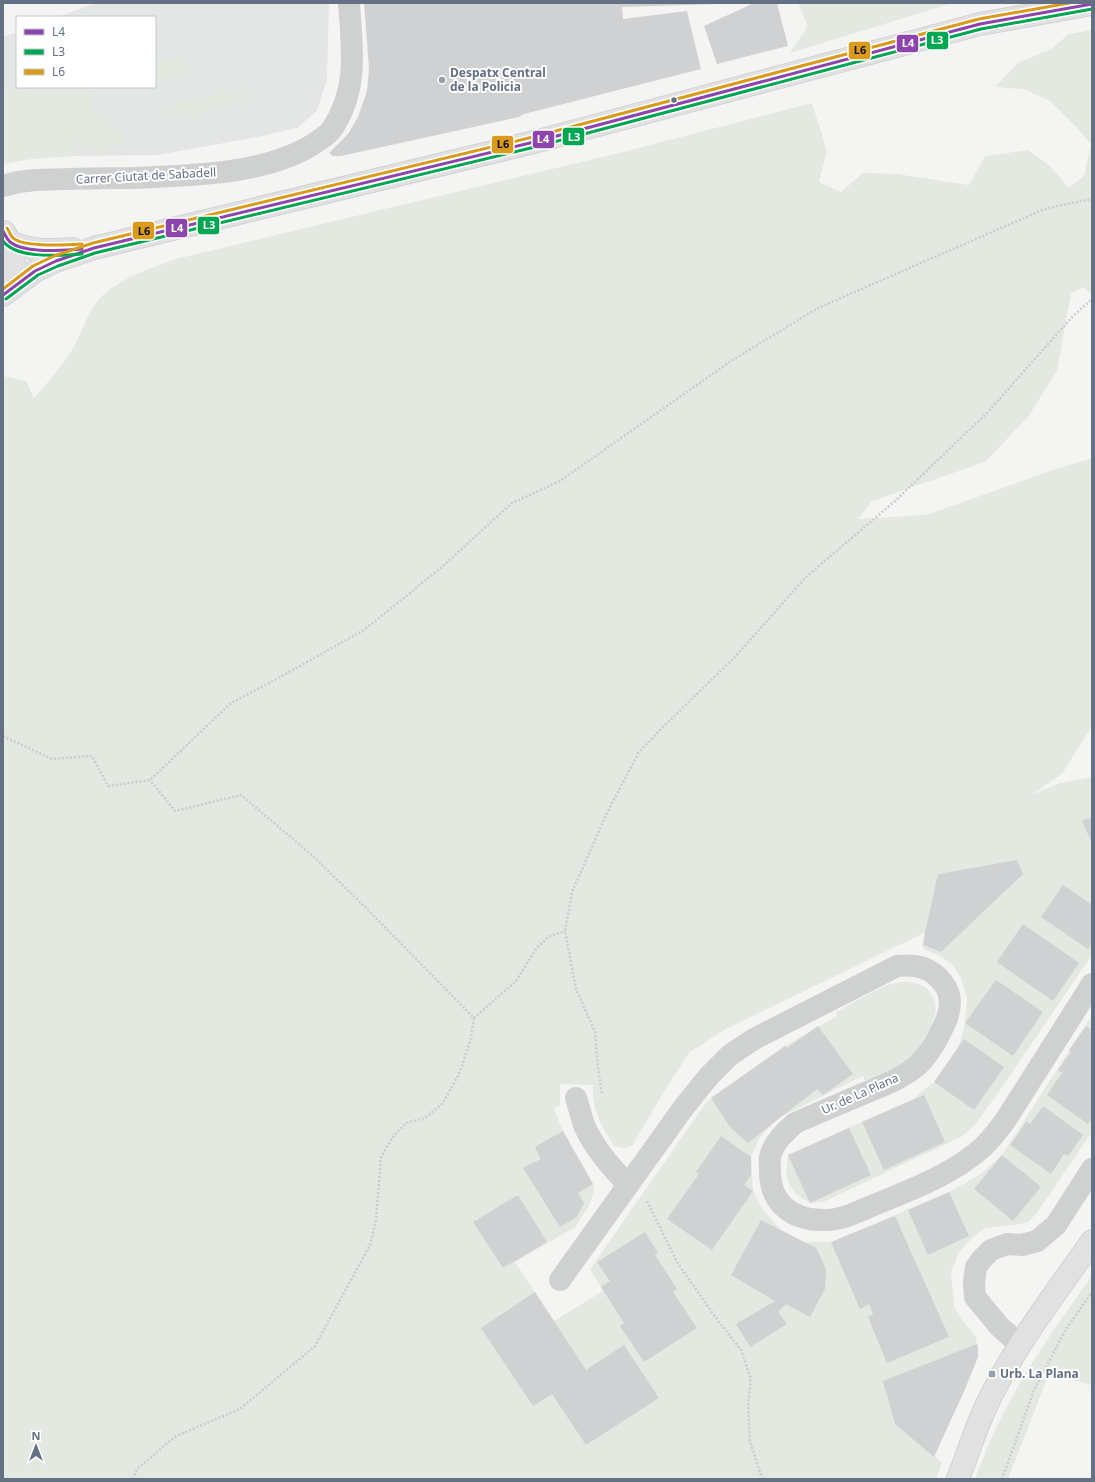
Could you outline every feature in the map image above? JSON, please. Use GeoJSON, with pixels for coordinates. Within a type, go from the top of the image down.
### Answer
{"type":"FeatureCollection","features":[{"type":"Feature","properties":{"kind":"main road"},"geometry":{"type":"LineString","coordinates":[[3,294],[35,271],[56,261],[94,248],[534,142],[980,24],[1092,4]]}},
{"type":"Feature","properties":{"kind":"main road"},"geometry":{"type":"LineString","coordinates":[[6,237],[29,249],[57,251],[94,248]]}},
{"type":"Feature","properties":{"kind":"main road"},"geometry":{"type":"LineString","coordinates":[[3,294],[12,275],[14,258],[6,237]]}},
{"type":"Feature","properties":{"kind":"main road"},"geometry":{"type":"LineString","coordinates":[[958,1479],[988,1402],[1020,1345],[1092,1241]]}},
{"type":"Feature","properties":{"kind":"street","name":"Carrer Ciutat de Sabadell"},"geometry":{"type":"LineString","coordinates":[[3,186],[18,182],[36,180],[181,176],[229,172],[275,161],[308,148],[332,131],[344,107],[351,83],[352,52],[349,3]]}},
{"type":"Feature","properties":{"kind":"street","name":"Carrer Ciutat de Sabadell"},"geometry":{"type":"LineString","coordinates":[[3,200],[15,188],[24,183],[36,180]]}},
{"type":"Feature","properties":{"kind":"street","name":"Ur. de La Plana"},"geometry":{"type":"LineString","coordinates":[[560,1280],[684,1107],[709,1076],[730,1055],[754,1039],[897,966],[912,965],[925,969],[937,975],[948,989],[951,1002],[948,1017],[935,1045],[919,1064],[901,1077],[795,1123],[783,1133],[776,1143],[770,1156],[769,1179],[772,1192],[777,1200],[797,1216],[810,1220],[827,1220],[844,1217],[913,1188],[946,1173],[973,1156],[989,1141],[1005,1121],[1092,984]]}},
{"type":"Feature","properties":{"kind":"street"},"geometry":{"type":"LineString","coordinates":[[576,1098],[585,1125],[596,1146],[613,1168],[630,1183]]}},
{"type":"Feature","properties":{"kind":"street"},"geometry":{"type":"LineString","coordinates":[[1020,1345],[999,1326],[975,1297],[974,1282],[976,1267],[991,1250],[1007,1244],[1022,1245],[1038,1241],[1056,1225],[1092,1169]]}},
{"type":"Feature","properties":{"kind":"path"},"geometry":{"type":"LineString","coordinates":[[3,736],[52,759],[92,756],[108,786],[150,780],[231,703],[364,630],[442,566],[512,503],[560,481],[731,361],[818,308],[1047,208],[1092,198]]}},
{"type":"Feature","properties":{"kind":"path"},"geometry":{"type":"LineString","coordinates":[[603,1096],[598,1069],[595,1032],[576,989],[565,931],[572,892],[607,813],[639,752],[735,657],[806,577],[895,501],[987,413],[1073,316],[1092,299]]}},
{"type":"Feature","properties":{"kind":"path"},"geometry":{"type":"LineString","coordinates":[[150,780],[175,811],[241,795],[314,857],[474,1018]]}},
{"type":"Feature","properties":{"kind":"path"},"geometry":{"type":"LineString","coordinates":[[133,1479],[137,1470],[176,1436],[240,1409],[315,1346],[370,1245],[376,1220],[381,1157],[392,1138],[406,1123],[425,1118],[443,1103],[460,1072],[471,1038],[474,1018],[516,981],[536,950],[548,937],[565,931]]}},
{"type":"Feature","properties":{"kind":"path"},"geometry":{"type":"LineString","coordinates":[[630,1183],[645,1196],[677,1262],[713,1314],[741,1350],[751,1379],[748,1405],[750,1442],[762,1479]]}},
{"type":"Feature","properties":{"kind":"path"},"geometry":{"type":"LineString","coordinates":[[1002,1479],[1034,1390],[1065,1331],[1092,1292]]}},
{"type":"Feature","properties":{"kind":"shaded area"},"geometry":{"type":"Polygon","coordinates":[[[95,3],[329,3],[327,79],[317,111],[297,128],[258,137],[158,155],[75,156],[61,88],[156,88],[156,16],[60,16],[95,3]]]}},
{"type":"Feature","properties":{"kind":"shaded area"},"geometry":{"type":"Polygon","coordinates":[[[798,3],[953,3],[790,53],[808,26],[798,3]]]}},
{"type":"Feature","properties":{"kind":"shaded area"},"geometry":{"type":"Polygon","coordinates":[[[1092,30],[1092,294],[1083,287],[1071,294],[1057,371],[1028,417],[985,462],[872,501],[858,519],[926,515],[1053,470],[1092,458],[1092,726],[1062,774],[1031,795],[1060,783],[1092,777],[1092,955],[974,1126],[961,1137],[823,1202],[810,1203],[797,1195],[790,1187],[786,1174],[788,1155],[913,1099],[934,1082],[958,1049],[965,1023],[967,998],[961,978],[952,964],[936,954],[923,949],[924,933],[724,1030],[689,1053],[663,1093],[632,1146],[623,1148],[614,1146],[598,1117],[594,1102],[593,1085],[560,1084],[560,1105],[554,1109],[563,1131],[593,1184],[594,1191],[589,1206],[575,1227],[515,1262],[554,1321],[603,1291],[590,1269],[703,1107],[711,1098],[785,1046],[837,1016],[836,1012],[886,986],[902,982],[916,983],[923,986],[933,996],[936,1009],[935,1015],[930,1028],[916,1052],[903,1064],[891,1071],[865,1081],[863,1076],[778,1118],[760,1137],[751,1157],[753,1191],[763,1210],[781,1230],[804,1242],[831,1242],[949,1192],[981,1174],[1002,1155],[1092,1015],[1092,1132],[1037,1213],[1028,1222],[985,1228],[973,1237],[959,1252],[951,1272],[954,1306],[962,1320],[976,1337],[978,1354],[965,1389],[934,1456],[942,1463],[936,1479],[3,1479],[3,376],[26,381],[34,398],[56,373],[71,352],[93,307],[102,296],[110,289],[146,270],[176,259],[623,152],[812,103],[827,151],[819,182],[841,192],[863,173],[897,174],[969,185],[985,156],[1028,150],[1049,165],[1069,188],[1084,176],[1091,144],[1050,101],[1023,89],[995,87],[1018,63],[1051,49],[1069,34],[1092,30]]]}},
{"type":"Feature","properties":{"kind":"shaded area"},"geometry":{"type":"Polygon","coordinates":[[[16,32],[16,88],[40,88],[3,93],[3,37],[16,32]]]}},
{"type":"Feature","properties":{"kind":"shaded area"},"geometry":{"type":"Polygon","coordinates":[[[177,60],[194,65],[178,79],[156,82],[156,61],[177,60]]]}},
{"type":"Feature","properties":{"kind":"shaded area"},"geometry":{"type":"Polygon","coordinates":[[[250,85],[244,102],[186,119],[153,117],[171,103],[250,85]]]}},
{"type":"Feature","properties":{"kind":"shaded area"},"geometry":{"type":"Polygon","coordinates":[[[40,88],[87,88],[97,110],[126,140],[102,155],[73,143],[75,156],[32,159],[3,164],[3,93],[40,88]]]}},
{"type":"Feature","properties":{"kind":"shaded area"},"geometry":{"type":"Polygon","coordinates":[[[1092,1275],[1092,1385],[1073,1380],[1052,1366],[1008,1479],[975,1479],[995,1430],[1019,1385],[1049,1337],[1092,1275]]]}},
{"type":"Feature","properties":{"kind":"building"},"geometry":{"type":"Polygon","coordinates":[[[364,3],[719,4],[622,7],[623,19],[687,11],[701,69],[524,114],[519,117],[341,156],[333,156],[329,153],[348,134],[358,117],[367,91],[369,69],[364,3]]]}},
{"type":"Feature","properties":{"kind":"building"},"geometry":{"type":"Polygon","coordinates":[[[754,3],[777,3],[788,46],[717,64],[704,26],[754,3]]]}},
{"type":"Feature","properties":{"kind":"building"},"geometry":{"type":"Polygon","coordinates":[[[1092,817],[1092,843],[1082,821],[1092,817]]]}},
{"type":"Feature","properties":{"kind":"building"},"geometry":{"type":"Polygon","coordinates":[[[1017,860],[1023,874],[941,952],[923,945],[938,874],[1017,860]]]}},
{"type":"Feature","properties":{"kind":"building"},"geometry":{"type":"Polygon","coordinates":[[[1063,885],[1092,905],[1092,943],[1088,949],[1041,917],[1063,885]]]}},
{"type":"Feature","properties":{"kind":"building"},"geometry":{"type":"Polygon","coordinates":[[[1023,924],[1079,963],[1053,1001],[997,962],[1023,924]]]}},
{"type":"Feature","properties":{"kind":"building"},"geometry":{"type":"Polygon","coordinates":[[[996,980],[1043,1012],[1013,1056],[965,1023],[996,980]]]}},
{"type":"Feature","properties":{"kind":"building"},"geometry":{"type":"Polygon","coordinates":[[[818,1026],[853,1074],[823,1095],[817,1089],[748,1143],[730,1127],[711,1098],[785,1046],[787,1048],[818,1026]]]}},
{"type":"Feature","properties":{"kind":"building"},"geometry":{"type":"Polygon","coordinates":[[[1086,1026],[1092,1030],[1092,1118],[1088,1124],[1047,1095],[1062,1073],[1058,1070],[1071,1052],[1069,1050],[1086,1026]]]}},
{"type":"Feature","properties":{"kind":"building"},"geometry":{"type":"Polygon","coordinates":[[[964,1039],[1004,1067],[974,1110],[934,1082],[964,1039]]]}},
{"type":"Feature","properties":{"kind":"building"},"geometry":{"type":"Polygon","coordinates":[[[924,1095],[945,1142],[884,1170],[862,1122],[924,1095]]]}},
{"type":"Feature","properties":{"kind":"building"},"geometry":{"type":"Polygon","coordinates":[[[1043,1106],[1083,1135],[1068,1156],[1064,1154],[1051,1174],[1010,1145],[1027,1121],[1030,1124],[1043,1106]]]}},
{"type":"Feature","properties":{"kind":"building"},"geometry":{"type":"Polygon","coordinates":[[[849,1128],[871,1175],[810,1203],[788,1155],[849,1128]]]}},
{"type":"Feature","properties":{"kind":"building"},"geometry":{"type":"Polygon","coordinates":[[[563,1131],[593,1184],[578,1193],[584,1203],[577,1217],[560,1227],[523,1168],[541,1159],[535,1147],[563,1131]]]}},
{"type":"Feature","properties":{"kind":"building"},"geometry":{"type":"Polygon","coordinates":[[[721,1136],[751,1157],[751,1175],[744,1185],[753,1191],[712,1250],[667,1219],[699,1174],[696,1172],[721,1136]]]}},
{"type":"Feature","properties":{"kind":"building"},"geometry":{"type":"Polygon","coordinates":[[[1002,1155],[1041,1187],[1013,1221],[974,1189],[1002,1155]]]}},
{"type":"Feature","properties":{"kind":"building"},"geometry":{"type":"Polygon","coordinates":[[[949,1192],[969,1236],[928,1255],[908,1210],[949,1192]]]}},
{"type":"Feature","properties":{"kind":"building"},"geometry":{"type":"Polygon","coordinates":[[[518,1195],[547,1242],[503,1268],[473,1222],[518,1195]]]}},
{"type":"Feature","properties":{"kind":"building"},"geometry":{"type":"Polygon","coordinates":[[[895,1216],[949,1337],[887,1363],[868,1317],[873,1314],[869,1304],[860,1309],[831,1242],[895,1216]]]}},
{"type":"Feature","properties":{"kind":"building"},"geometry":{"type":"Polygon","coordinates":[[[761,1220],[816,1248],[826,1269],[825,1289],[810,1317],[786,1304],[778,1312],[787,1324],[750,1347],[736,1324],[775,1301],[731,1275],[761,1220]]]}},
{"type":"Feature","properties":{"kind":"building"},"geometry":{"type":"Polygon","coordinates":[[[645,1232],[658,1253],[655,1255],[677,1289],[673,1292],[697,1328],[644,1362],[620,1326],[624,1323],[601,1287],[610,1281],[597,1262],[645,1232]]]}},
{"type":"Feature","properties":{"kind":"building"},"geometry":{"type":"Polygon","coordinates":[[[535,1292],[586,1370],[624,1345],[659,1398],[586,1445],[552,1394],[533,1406],[481,1328],[535,1292]]]}},
{"type":"Feature","properties":{"kind":"building"},"geometry":{"type":"Polygon","coordinates":[[[977,1344],[978,1357],[934,1457],[895,1424],[883,1381],[977,1344]]]}},
{"type":"Feature","properties":{"kind":"transit line","name":"L6"},"geometry":{"type":"LineString","coordinates":[[3,289],[33,266],[54,256],[93,243],[533,137],[979,19],[1069,3]]}},
{"type":"Feature","properties":{"kind":"transit line","name":"L4"},"geometry":{"type":"LineString","coordinates":[[3,295],[35,271],[56,261],[94,248],[534,142],[980,24],[1092,4]]}},
{"type":"Feature","properties":{"kind":"transit line","name":"L3"},"geometry":{"type":"LineString","coordinates":[[6,299],[38,275],[95,253],[535,147],[981,29],[1092,9]]}},
{"type":"Feature","properties":{"kind":"transit line","name":"L6"},"geometry":{"type":"LineString","coordinates":[[7,228],[12,237],[25,243],[45,245],[82,244]]}},
{"type":"Feature","properties":{"kind":"transit line","name":"L4"},"geometry":{"type":"LineString","coordinates":[[3,231],[10,242],[25,248],[34,250],[82,249]]}},
{"type":"Feature","properties":{"kind":"transit line","name":"L3"},"geometry":{"type":"LineString","coordinates":[[3,241],[10,247],[29,254],[82,254]]}},
{"type":"Feature","properties":{"kind":"place","name":"Despatx Central de la Policia"},"geometry":{"type":"Point","coordinates":[442,80]}},
{"type":"Feature","properties":{"kind":"place","name":"Urb. La Plana"},"geometry":{"type":"Point","coordinates":[992,1374]}}]}
